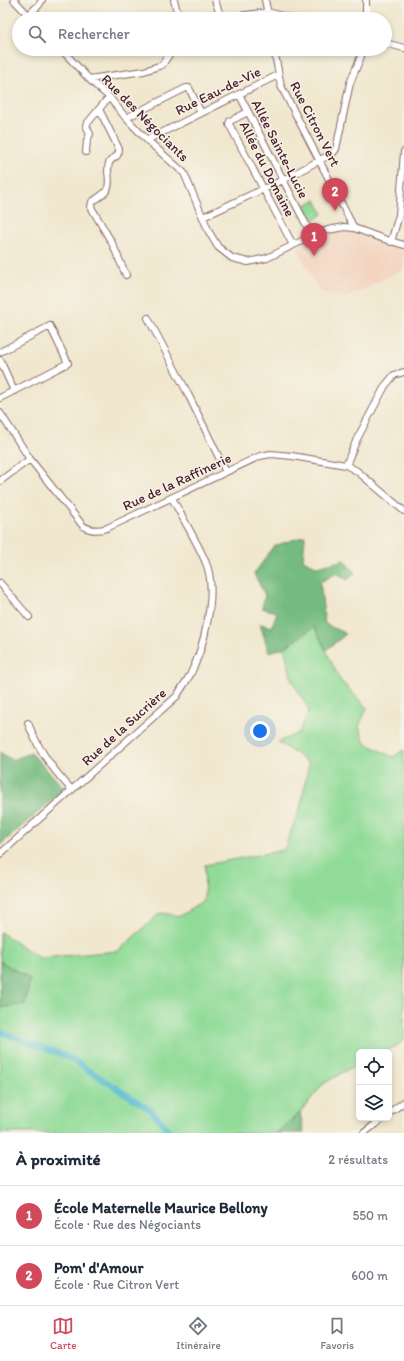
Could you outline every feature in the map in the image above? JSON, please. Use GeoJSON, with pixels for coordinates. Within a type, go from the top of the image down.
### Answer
{"type":"FeatureCollection","features":[{"type":"Feature","properties":{"kind":"street"},"geometry":{"type":"LineString","coordinates":[[14,0],[25,12]]}},
{"type":"Feature","properties":{"kind":"street"},"geometry":{"type":"LineString","coordinates":[[34,12],[42,0]]}},
{"type":"Feature","properties":{"kind":"street"},"geometry":{"type":"LineString","coordinates":[[174,0],[177,12]]}},
{"type":"Feature","properties":{"kind":"street"},"geometry":{"type":"LineString","coordinates":[[215,0],[217,12]]}},
{"type":"Feature","properties":{"kind":"street"},"geometry":{"type":"LineString","coordinates":[[265,0],[267,12]]}},
{"type":"Feature","properties":{"kind":"street"},"geometry":{"type":"LineString","coordinates":[[366,0],[366,12]]}},
{"type":"Feature","properties":{"kind":"street"},"geometry":{"type":"LineString","coordinates":[[392,45],[404,48]]}},
{"type":"Feature","properties":{"kind":"street","name":"Rue des Négociants"},"geometry":{"type":"LineString","coordinates":[[68,56],[89,79],[109,97],[147,140],[184,173],[209,232],[218,247],[232,258],[248,262],[267,258],[312,236],[328,230],[344,227],[354,228],[404,245]]}},
{"type":"Feature","properties":{"kind":"street"},"geometry":{"type":"LineString","coordinates":[[89,79],[144,71],[162,65],[168,56]]}},
{"type":"Feature","properties":{"kind":"street","name":"Rue Citron Vert"},"geometry":{"type":"LineString","coordinates":[[275,56],[281,86],[354,228]]}},
{"type":"Feature","properties":{"kind":"street"},"geometry":{"type":"LineString","coordinates":[[203,217],[283,180],[333,153],[338,145],[350,83],[361,56]]}},
{"type":"Feature","properties":{"kind":"street","name":"Rue Eau-de-Vie"},"geometry":{"type":"LineString","coordinates":[[147,140],[278,75]]}},
{"type":"Feature","properties":{"kind":"street"},"geometry":{"type":"LineString","coordinates":[[126,118],[186,88],[189,88],[202,113]]}},
{"type":"Feature","properties":{"kind":"street","name":"Allée Sainte-Lucie"},"geometry":{"type":"LineString","coordinates":[[239,94],[312,236]]}},
{"type":"Feature","properties":{"kind":"street"},"geometry":{"type":"LineString","coordinates":[[86,152],[87,140],[90,134],[86,125],[109,97]]}},
{"type":"Feature","properties":{"kind":"street"},"geometry":{"type":"LineString","coordinates":[[99,109],[119,148],[119,153],[110,161],[108,165],[110,183],[109,188],[105,193],[92,202],[91,207],[112,243],[126,275]]}},
{"type":"Feature","properties":{"kind":"street","name":"Allée du Domaine"},"geometry":{"type":"LineString","coordinates":[[248,112],[230,121],[229,124],[292,245]]}},
{"type":"Feature","properties":{"kind":"street"},"geometry":{"type":"LineString","coordinates":[[392,242],[399,216],[404,152]]}},
{"type":"Feature","properties":{"kind":"street"},"geometry":{"type":"LineString","coordinates":[[148,318],[187,392],[226,472]]}},
{"type":"Feature","properties":{"kind":"street"},"geometry":{"type":"LineString","coordinates":[[0,352],[50,326],[68,364],[0,398]]}},
{"type":"Feature","properties":{"kind":"street"},"geometry":{"type":"LineString","coordinates":[[0,360],[14,391]]}},
{"type":"Feature","properties":{"kind":"street"},"geometry":{"type":"LineString","coordinates":[[346,465],[388,383],[394,375],[404,372]]}},
{"type":"Feature","properties":{"kind":"street","name":"Rue de la Raffinerie"},"geometry":{"type":"LineString","coordinates":[[0,413],[30,459],[83,526],[93,530],[107,528],[260,456],[271,454],[346,465],[360,473],[404,511]]}},
{"type":"Feature","properties":{"kind":"street"},"geometry":{"type":"LineString","coordinates":[[0,480],[30,459]]}},
{"type":"Feature","properties":{"kind":"street","name":"Rue de la Sucrière"},"geometry":{"type":"LineString","coordinates":[[0,854],[177,696],[190,674],[198,655],[210,607],[210,583],[206,564],[172,498]]}},
{"type":"Feature","properties":{"kind":"street"},"geometry":{"type":"LineString","coordinates":[[0,583],[29,617]]}},
{"type":"Feature","properties":{"kind":"street"},"geometry":{"type":"LineString","coordinates":[[28,723],[37,745],[57,773],[72,790]]}},
{"type":"Feature","properties":{"kind":"street"},"geometry":{"type":"LineString","coordinates":[[392,1111],[404,1102]]}},
{"type":"Feature","properties":{"kind":"street"},"geometry":{"type":"LineString","coordinates":[[367,1132],[380,1121]]}},
{"type":"Feature","properties":{"kind":"shaded area"},"geometry":{"type":"Polygon","coordinates":[[[348,231],[404,251],[404,269],[346,298],[319,291],[297,248],[329,233],[348,231]]]}},
{"type":"Feature","properties":{"kind":"green space"},"geometry":{"type":"Polygon","coordinates":[[[316,200],[323,214],[313,220],[305,205],[316,200]]]}},
{"type":"Feature","properties":{"kind":"green space"},"geometry":{"type":"Polygon","coordinates":[[[305,536],[303,560],[318,567],[344,560],[355,573],[347,580],[337,573],[320,582],[325,624],[346,634],[326,650],[314,627],[284,648],[269,652],[260,624],[272,627],[277,612],[262,608],[265,595],[254,574],[274,546],[305,536]]]}},
{"type":"Feature","properties":{"kind":"green space"},"geometry":{"type":"Polygon","coordinates":[[[314,626],[340,680],[367,708],[359,726],[365,743],[393,757],[404,750],[404,1040],[390,1049],[356,1049],[356,1065],[323,1084],[300,1113],[276,1133],[0,1133],[0,1008],[25,1004],[30,979],[0,961],[0,932],[40,958],[118,951],[160,913],[180,916],[204,901],[205,865],[284,850],[301,805],[309,763],[278,742],[299,733],[309,710],[292,680],[284,648],[314,626]]]}},
{"type":"Feature","properties":{"kind":"green space"},"geometry":{"type":"Polygon","coordinates":[[[0,752],[12,760],[31,753],[65,789],[0,845],[0,752]]]}},
{"type":"Feature","properties":{"kind":"green space"},"geometry":{"type":"Polygon","coordinates":[[[0,961],[30,979],[25,1004],[0,1008],[0,961]]]}},
{"type":"Feature","properties":{"kind":"green space"},"geometry":{"type":"Polygon","coordinates":[[[300,1113],[304,1133],[276,1133],[300,1113]]]}},
{"type":"Feature","properties":{"kind":"waterway"},"geometry":{"type":"LineString","coordinates":[[0,1032],[68,1057],[151,1110],[171,1133]]}},
{"type":"Feature","properties":{"kind":"place","name":"Pom' d'Amour"},"geometry":{"type":"Point","coordinates":[335,211]}},
{"type":"Feature","properties":{"kind":"place","name":"École Maternelle Maurice Bellony"},"geometry":{"type":"Point","coordinates":[314,256]}}]}
